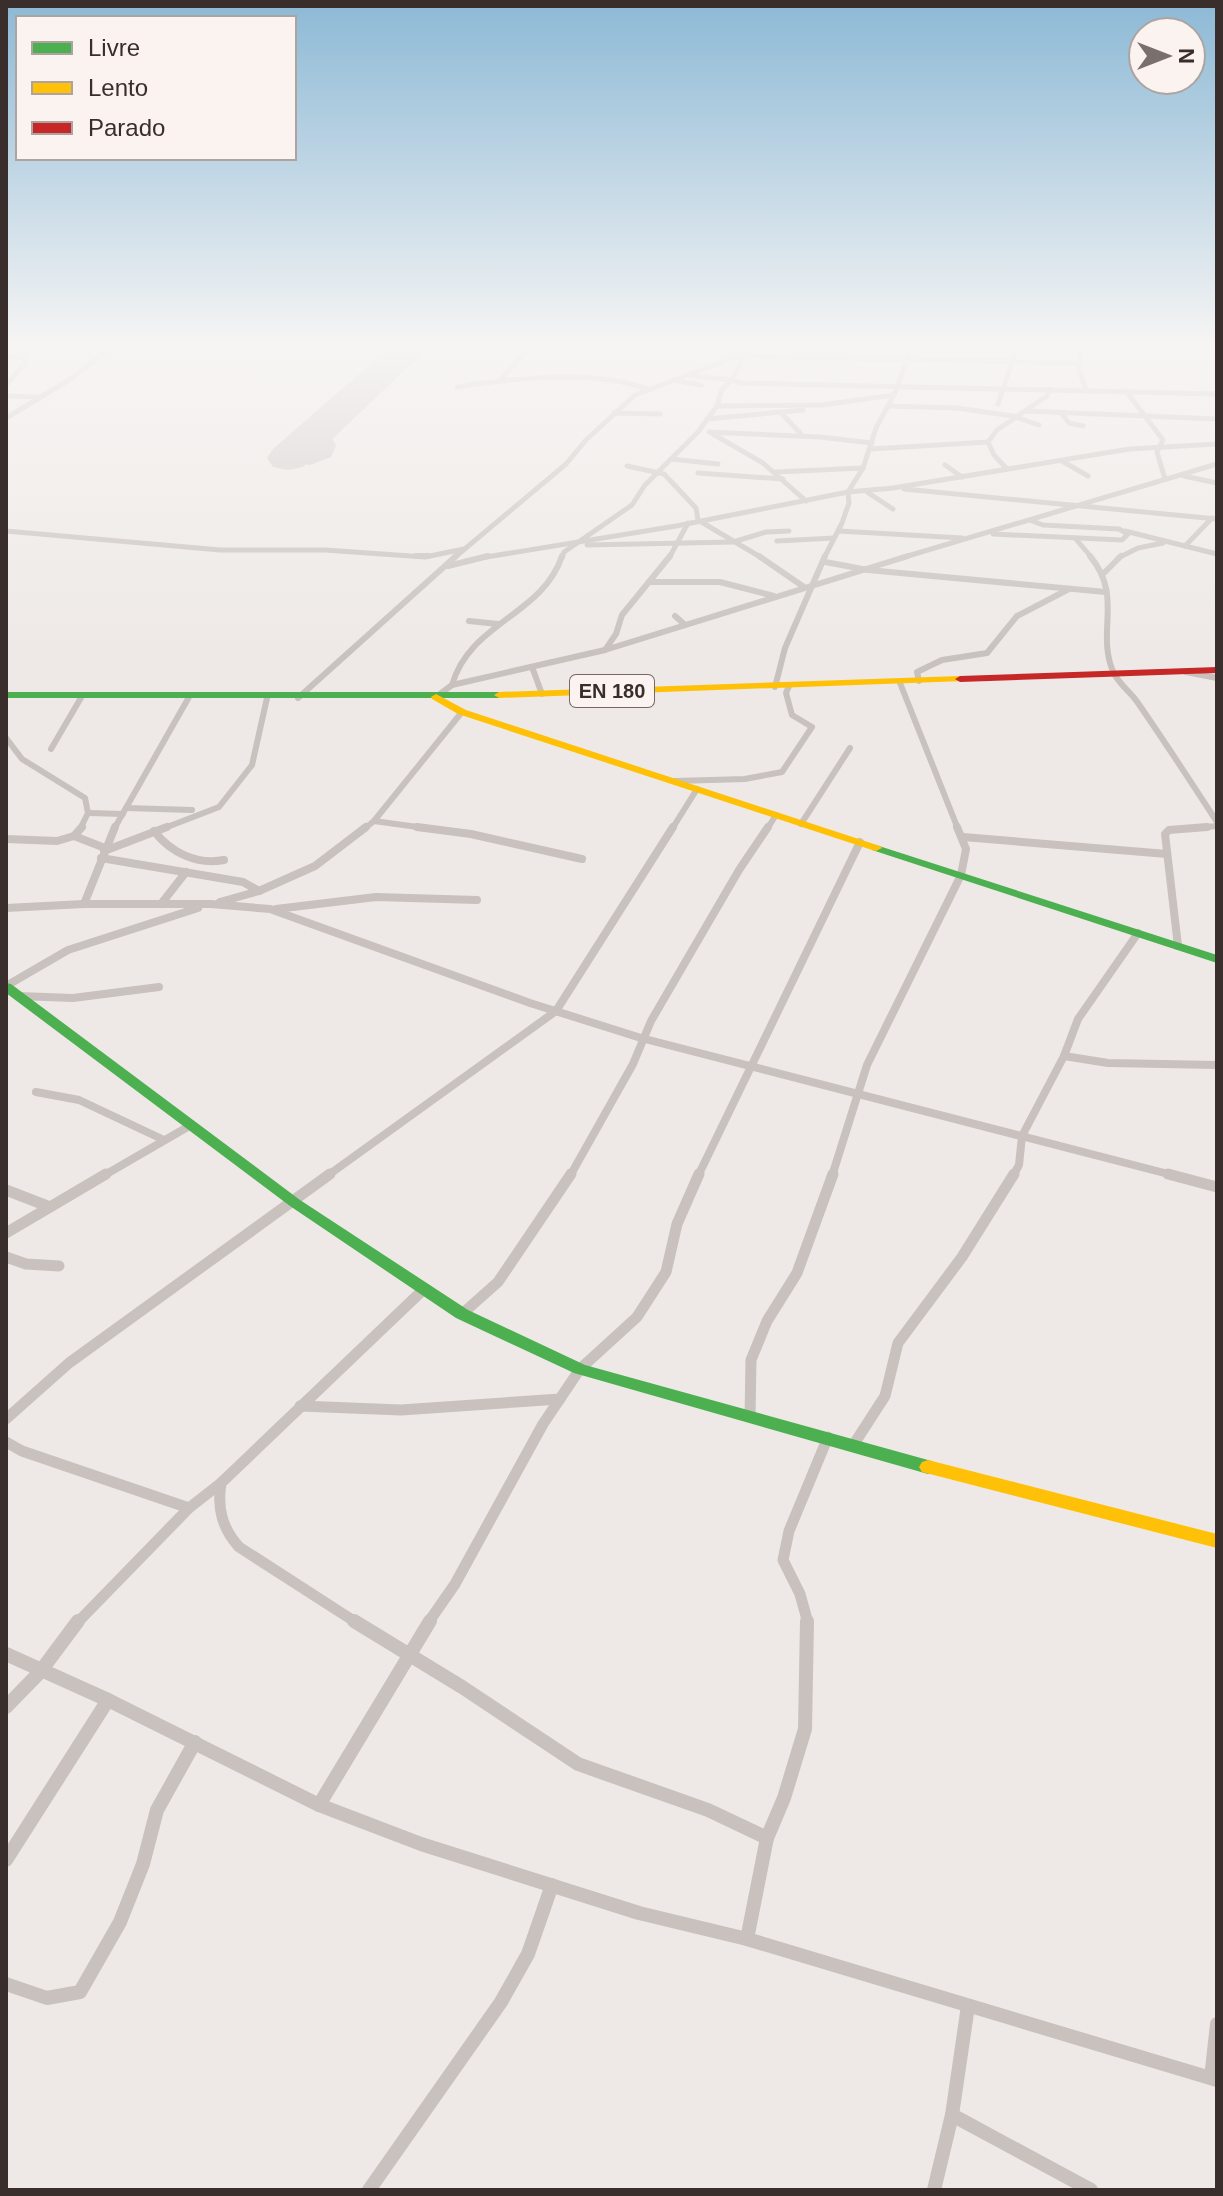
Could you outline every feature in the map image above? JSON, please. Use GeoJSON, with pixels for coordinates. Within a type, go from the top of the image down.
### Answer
{"type":"FeatureCollection","features":[{"type":"Feature","properties":{"kind":"street"},"geometry":{"type":"LineString","coordinates":[[298,698],[580,449]]}},
{"type":"Feature","properties":{"kind":"street"},"geometry":{"type":"LineString","coordinates":[[452,685],[458,664],[477,640],[541,593],[557,572],[564,552],[623,513],[681,449]]}},
{"type":"Feature","properties":{"kind":"street"},"geometry":{"type":"LineString","coordinates":[[744,449],[776,472],[816,509]]}},
{"type":"Feature","properties":{"kind":"street"},"geometry":{"type":"LineString","coordinates":[[675,781],[745,779],[782,772],[812,727],[792,715],[782,687],[785,648],[808,586],[825,562],[849,503],[848,492],[863,468],[870,449]]}},
{"type":"Feature","properties":{"kind":"street"},"geometry":{"type":"LineString","coordinates":[[991,449],[1007,469]]}},
{"type":"Feature","properties":{"kind":"street"},"geometry":{"type":"LineString","coordinates":[[448,566],[506,552],[574,543],[848,492],[893,488],[1062,461],[1112,449]]}},
{"type":"Feature","properties":{"kind":"street"},"geometry":{"type":"LineString","coordinates":[[1159,449],[1165,479]]}},
{"type":"Feature","properties":{"kind":"street"},"geometry":{"type":"LineString","coordinates":[[671,459],[718,464]]}},
{"type":"Feature","properties":{"kind":"street"},"geometry":{"type":"LineString","coordinates":[[1062,461],[1088,476]]}},
{"type":"Feature","properties":{"kind":"street"},"geometry":{"type":"LineString","coordinates":[[1217,464],[974,539],[774,596],[605,650],[452,685],[436,697],[462,712],[1217,959]]}},
{"type":"Feature","properties":{"kind":"street"},"geometry":{"type":"LineString","coordinates":[[945,465],[962,477]]}},
{"type":"Feature","properties":{"kind":"street"},"geometry":{"type":"LineString","coordinates":[[627,466],[659,471],[696,508],[698,520]]}},
{"type":"Feature","properties":{"kind":"street"},"geometry":{"type":"LineString","coordinates":[[776,472],[863,468]]}},
{"type":"Feature","properties":{"kind":"street"},"geometry":{"type":"LineString","coordinates":[[698,473],[784,479]]}},
{"type":"Feature","properties":{"kind":"street"},"geometry":{"type":"LineString","coordinates":[[1181,475],[1217,483]]}},
{"type":"Feature","properties":{"kind":"street"},"geometry":{"type":"LineString","coordinates":[[893,488],[1214,518]]}},
{"type":"Feature","properties":{"kind":"street"},"geometry":{"type":"LineString","coordinates":[[864,491],[879,497],[893,509]]}},
{"type":"Feature","properties":{"kind":"street"},"geometry":{"type":"LineString","coordinates":[[733,503],[743,513],[744,524]]}},
{"type":"Feature","properties":{"kind":"street"},"geometry":{"type":"LineString","coordinates":[[1037,506],[1058,512]]}},
{"type":"Feature","properties":{"kind":"street"},"geometry":{"type":"LineString","coordinates":[[1185,546],[1214,518]]}},
{"type":"Feature","properties":{"kind":"street"},"geometry":{"type":"LineString","coordinates":[[698,520],[808,586]]}},
{"type":"Feature","properties":{"kind":"street"},"geometry":{"type":"LineString","coordinates":[[1031,521],[1043,525],[1125,531],[1217,554]]}},
{"type":"Feature","properties":{"kind":"street"},"geometry":{"type":"LineString","coordinates":[[605,650],[616,634],[622,615],[677,543],[688,523]]}},
{"type":"Feature","properties":{"kind":"street"},"geometry":{"type":"LineString","coordinates":[[6,531],[193,549],[325,550],[425,557],[464,549]]}},
{"type":"Feature","properties":{"kind":"street"},"geometry":{"type":"LineString","coordinates":[[574,543],[738,542],[766,532],[789,531]]}},
{"type":"Feature","properties":{"kind":"street"},"geometry":{"type":"LineString","coordinates":[[1122,540],[1128,534],[1125,531]]}},
{"type":"Feature","properties":{"kind":"street"},"geometry":{"type":"LineString","coordinates":[[990,534],[1149,544],[1171,542]]}},
{"type":"Feature","properties":{"kind":"street"},"geometry":{"type":"LineString","coordinates":[[777,541],[836,535],[974,539]]}},
{"type":"Feature","properties":{"kind":"street"},"geometry":{"type":"LineString","coordinates":[[1075,538],[1104,573],[1110,615],[1108,657],[1113,673],[1136,699],[1217,824],[1169,830],[1165,834],[1178,946]]}},
{"type":"Feature","properties":{"kind":"street"},"geometry":{"type":"LineString","coordinates":[[1104,573],[1121,556],[1149,544]]}},
{"type":"Feature","properties":{"kind":"street"},"geometry":{"type":"LineString","coordinates":[[825,562],[868,570],[1106,592]]}},
{"type":"Feature","properties":{"kind":"street"},"geometry":{"type":"LineString","coordinates":[[649,582],[720,582],[774,596]]}},
{"type":"Feature","properties":{"kind":"street"},"geometry":{"type":"LineString","coordinates":[[919,681],[917,672],[930,664],[987,653],[1017,616],[1069,589]]}},
{"type":"Feature","properties":{"kind":"street"},"geometry":{"type":"LineString","coordinates":[[675,616],[684,624]]}},
{"type":"Feature","properties":{"kind":"street"},"geometry":{"type":"LineString","coordinates":[[469,621],[498,624]]}},
{"type":"Feature","properties":{"kind":"street"},"geometry":{"type":"LineString","coordinates":[[532,667],[542,694]]}},
{"type":"Feature","properties":{"kind":"street","name":"EN 180"},"geometry":{"type":"LineString","coordinates":[[7,696],[436,697],[1217,670]]}},
{"type":"Feature","properties":{"kind":"street"},"geometry":{"type":"LineString","coordinates":[[1183,672],[1217,678]]}},
{"type":"Feature","properties":{"kind":"street"},"geometry":{"type":"LineString","coordinates":[[750,1416],[751,1360],[767,1321],[797,1273],[846,1138],[857,1093],[889,1019],[961,875],[966,849],[963,837],[900,683]]}},
{"type":"Feature","properties":{"kind":"street"},"geometry":{"type":"LineString","coordinates":[[51,749],[82,696]]}},
{"type":"Feature","properties":{"kind":"street"},"geometry":{"type":"LineString","coordinates":[[84,904],[103,852],[189,697]]}},
{"type":"Feature","properties":{"kind":"street"},"geometry":{"type":"LineString","coordinates":[[103,852],[219,807],[252,765],[267,698]]}},
{"type":"Feature","properties":{"kind":"street"},"geometry":{"type":"LineString","coordinates":[[10,990],[68,950],[259,891],[315,866],[374,821],[462,712]]}},
{"type":"Feature","properties":{"kind":"street"},"geometry":{"type":"LineString","coordinates":[[6,738],[22,759],[85,798],[90,805],[89,813],[74,836],[57,841],[6,839]]}},
{"type":"Feature","properties":{"kind":"street"},"geometry":{"type":"LineString","coordinates":[[801,824],[850,748]]}},
{"type":"Feature","properties":{"kind":"street"},"geometry":{"type":"LineString","coordinates":[[6,1419],[69,1363],[295,1203],[556,1011],[697,789]]}},
{"type":"Feature","properties":{"kind":"street"},"geometry":{"type":"LineString","coordinates":[[89,813],[192,810]]}},
{"type":"Feature","properties":{"kind":"street"},"geometry":{"type":"LineString","coordinates":[[462,1314],[498,1282],[572,1173],[633,1064],[641,1038],[739,870],[776,815]]}},
{"type":"Feature","properties":{"kind":"street"},"geometry":{"type":"LineString","coordinates":[[374,821],[471,834],[582,859]]}},
{"type":"Feature","properties":{"kind":"street"},"geometry":{"type":"LineString","coordinates":[[154,831],[162,842],[192,858],[212,863],[224,860]]}},
{"type":"Feature","properties":{"kind":"street"},"geometry":{"type":"LineString","coordinates":[[74,836],[103,852],[243,882],[259,891]]}},
{"type":"Feature","properties":{"kind":"street"},"geometry":{"type":"LineString","coordinates":[[963,837],[1167,854]]}},
{"type":"Feature","properties":{"kind":"street"},"geometry":{"type":"LineString","coordinates":[[319,1805],[455,1584],[543,1424],[580,1369],[637,1317],[666,1272],[677,1224],[749,1065],[860,842]]}},
{"type":"Feature","properties":{"kind":"street"},"geometry":{"type":"LineString","coordinates":[[171,869],[192,858]]}},
{"type":"Feature","properties":{"kind":"street"},"geometry":{"type":"LineString","coordinates":[[161,904],[186,872]]}},
{"type":"Feature","properties":{"kind":"street"},"geometry":{"type":"LineString","coordinates":[[273,910],[316,901],[371,896],[477,900]]}},
{"type":"Feature","properties":{"kind":"street"},"geometry":{"type":"LineString","coordinates":[[6,908],[84,904],[211,904],[273,910],[556,1011],[641,1038],[1217,1187]]}},
{"type":"Feature","properties":{"kind":"street"},"geometry":{"type":"LineString","coordinates":[[854,1444],[885,1396],[898,1343],[919,1319],[1007,1188],[1019,1165],[1022,1136],[1064,1056],[1078,1019],[1138,933]]}},
{"type":"Feature","properties":{"kind":"street"},"geometry":{"type":"LineString","coordinates":[[10,990],[73,998],[159,987]]}},
{"type":"Feature","properties":{"kind":"street"},"geometry":{"type":"LineString","coordinates":[[10,990],[295,1203],[424,1289],[462,1314],[580,1369],[987,1484],[1217,1541]]}},
{"type":"Feature","properties":{"kind":"street"},"geometry":{"type":"LineString","coordinates":[[1064,1056],[1108,1063],[1217,1065]]}},
{"type":"Feature","properties":{"kind":"street"},"geometry":{"type":"LineString","coordinates":[[36,1092],[79,1100],[164,1140]]}},
{"type":"Feature","properties":{"kind":"street"},"geometry":{"type":"LineString","coordinates":[[6,1233],[191,1125]]}},
{"type":"Feature","properties":{"kind":"street"},"geometry":{"type":"LineString","coordinates":[[6,1190],[50,1207]]}},
{"type":"Feature","properties":{"kind":"street"},"geometry":{"type":"LineString","coordinates":[[6,1257],[26,1264],[59,1266]]}},
{"type":"Feature","properties":{"kind":"street"},"geometry":{"type":"LineString","coordinates":[[6,1707],[40,1672],[85,1612],[189,1508],[221,1483],[424,1289]]}},
{"type":"Feature","properties":{"kind":"street"},"geometry":{"type":"LineString","coordinates":[[300,1406],[401,1410],[560,1399]]}},
{"type":"Feature","properties":{"kind":"street"},"geometry":{"type":"LineString","coordinates":[[747,1939],[767,1838],[784,1798],[805,1729],[809,1627],[800,1594],[783,1560],[789,1531],[828,1437]]}},
{"type":"Feature","properties":{"kind":"street"},"geometry":{"type":"LineString","coordinates":[[6,1442],[22,1451],[189,1508]]}},
{"type":"Feature","properties":{"kind":"street"},"geometry":{"type":"LineString","coordinates":[[221,1483],[220,1516],[227,1533],[239,1547],[591,1771],[708,1810],[767,1838]]}},
{"type":"Feature","properties":{"kind":"street"},"geometry":{"type":"LineString","coordinates":[[6,1654],[40,1672],[108,1700],[319,1805],[421,1844],[639,1913],[747,1939],[1214,2079],[1217,2024]]}},
{"type":"Feature","properties":{"kind":"street"},"geometry":{"type":"LineString","coordinates":[[6,1860],[108,1700]]}},
{"type":"Feature","properties":{"kind":"street"},"geometry":{"type":"LineString","coordinates":[[6,1984],[47,1998],[80,1992],[120,1922],[143,1864],[157,1810],[195,1742]]}},
{"type":"Feature","properties":{"kind":"street"},"geometry":{"type":"LineString","coordinates":[[369,2190],[501,2002],[528,1954],[552,1885]]}},
{"type":"Feature","properties":{"kind":"street"},"geometry":{"type":"LineString","coordinates":[[934,2190],[952,2115],[968,2006]]}},
{"type":"Feature","properties":{"kind":"street"},"geometry":{"type":"LineString","coordinates":[[952,2115],[1091,2190]]}},
{"type":"Feature","properties":{"kind":"taxiway"},"geometry":{"type":"LineString","coordinates":[[288,458],[310,460],[325,454],[327,449]]}},
{"type":"Feature","properties":{"kind":"runway"},"geometry":{"type":"LineString","coordinates":[[288,458],[297,449]]}},
{"type":"Feature","properties":{"kind":"traffic: fast"},"geometry":{"type":"LineString","coordinates":[[6,695],[499,695]]}},
{"type":"Feature","properties":{"kind":"traffic: fast"},"geometry":{"type":"LineString","coordinates":[[876,848],[1217,959]]}},
{"type":"Feature","properties":{"kind":"traffic: fast"},"geometry":{"type":"LineString","coordinates":[[6,987],[295,1203],[462,1314],[580,1369],[928,1467]]}},
{"type":"Feature","properties":{"kind":"traffic: slow"},"geometry":{"type":"LineString","coordinates":[[499,695],[960,679]]}},
{"type":"Feature","properties":{"kind":"traffic: slow"},"geometry":{"type":"LineString","coordinates":[[436,697],[462,712],[876,848]]}},
{"type":"Feature","properties":{"kind":"traffic: slow"},"geometry":{"type":"LineString","coordinates":[[928,1467],[1217,1541]]}},
{"type":"Feature","properties":{"kind":"traffic: jam"},"geometry":{"type":"LineString","coordinates":[[960,679],[1217,670]]}}]}
